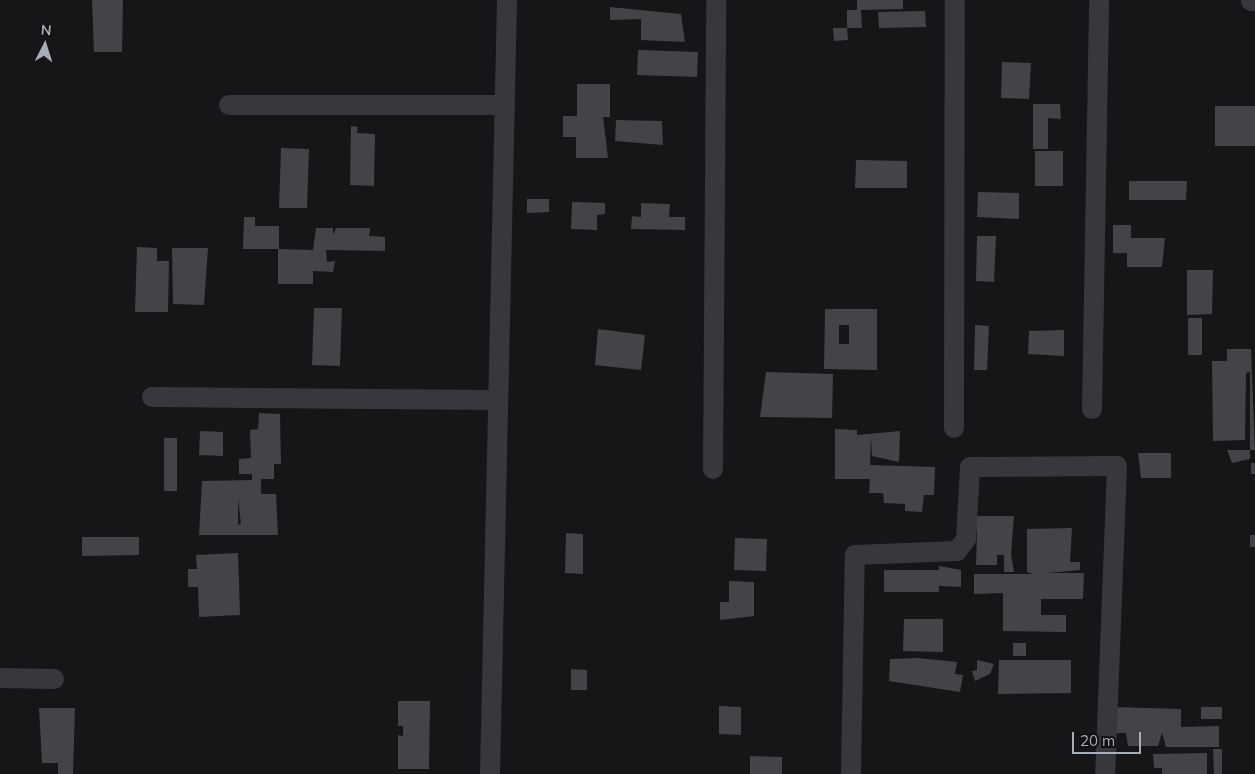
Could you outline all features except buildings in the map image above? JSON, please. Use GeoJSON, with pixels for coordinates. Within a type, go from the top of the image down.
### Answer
{"type":"FeatureCollection","features":[{"type":"Feature","properties":{"kind":"street"},"geometry":{"type":"LineString","coordinates":[[490,774],[507,0]]}},
{"type":"Feature","properties":{"kind":"street"},"geometry":{"type":"LineString","coordinates":[[713,469],[716,0]]}},
{"type":"Feature","properties":{"kind":"street"},"geometry":{"type":"LineString","coordinates":[[954,428],[955,0]]}},
{"type":"Feature","properties":{"kind":"street"},"geometry":{"type":"LineString","coordinates":[[1092,409],[1099,0]]}},
{"type":"Feature","properties":{"kind":"street"},"geometry":{"type":"LineString","coordinates":[[229,105],[504,105]]}},
{"type":"Feature","properties":{"kind":"street"},"geometry":{"type":"LineString","coordinates":[[152,396],[497,400]]}},
{"type":"Feature","properties":{"kind":"street"},"geometry":{"type":"LineString","coordinates":[[851,774],[855,555],[957,550],[966,539],[970,467],[1117,466],[1105,774]]}},
{"type":"Feature","properties":{"kind":"street"},"geometry":{"type":"LineString","coordinates":[[0,678],[54,679]]}}]}
